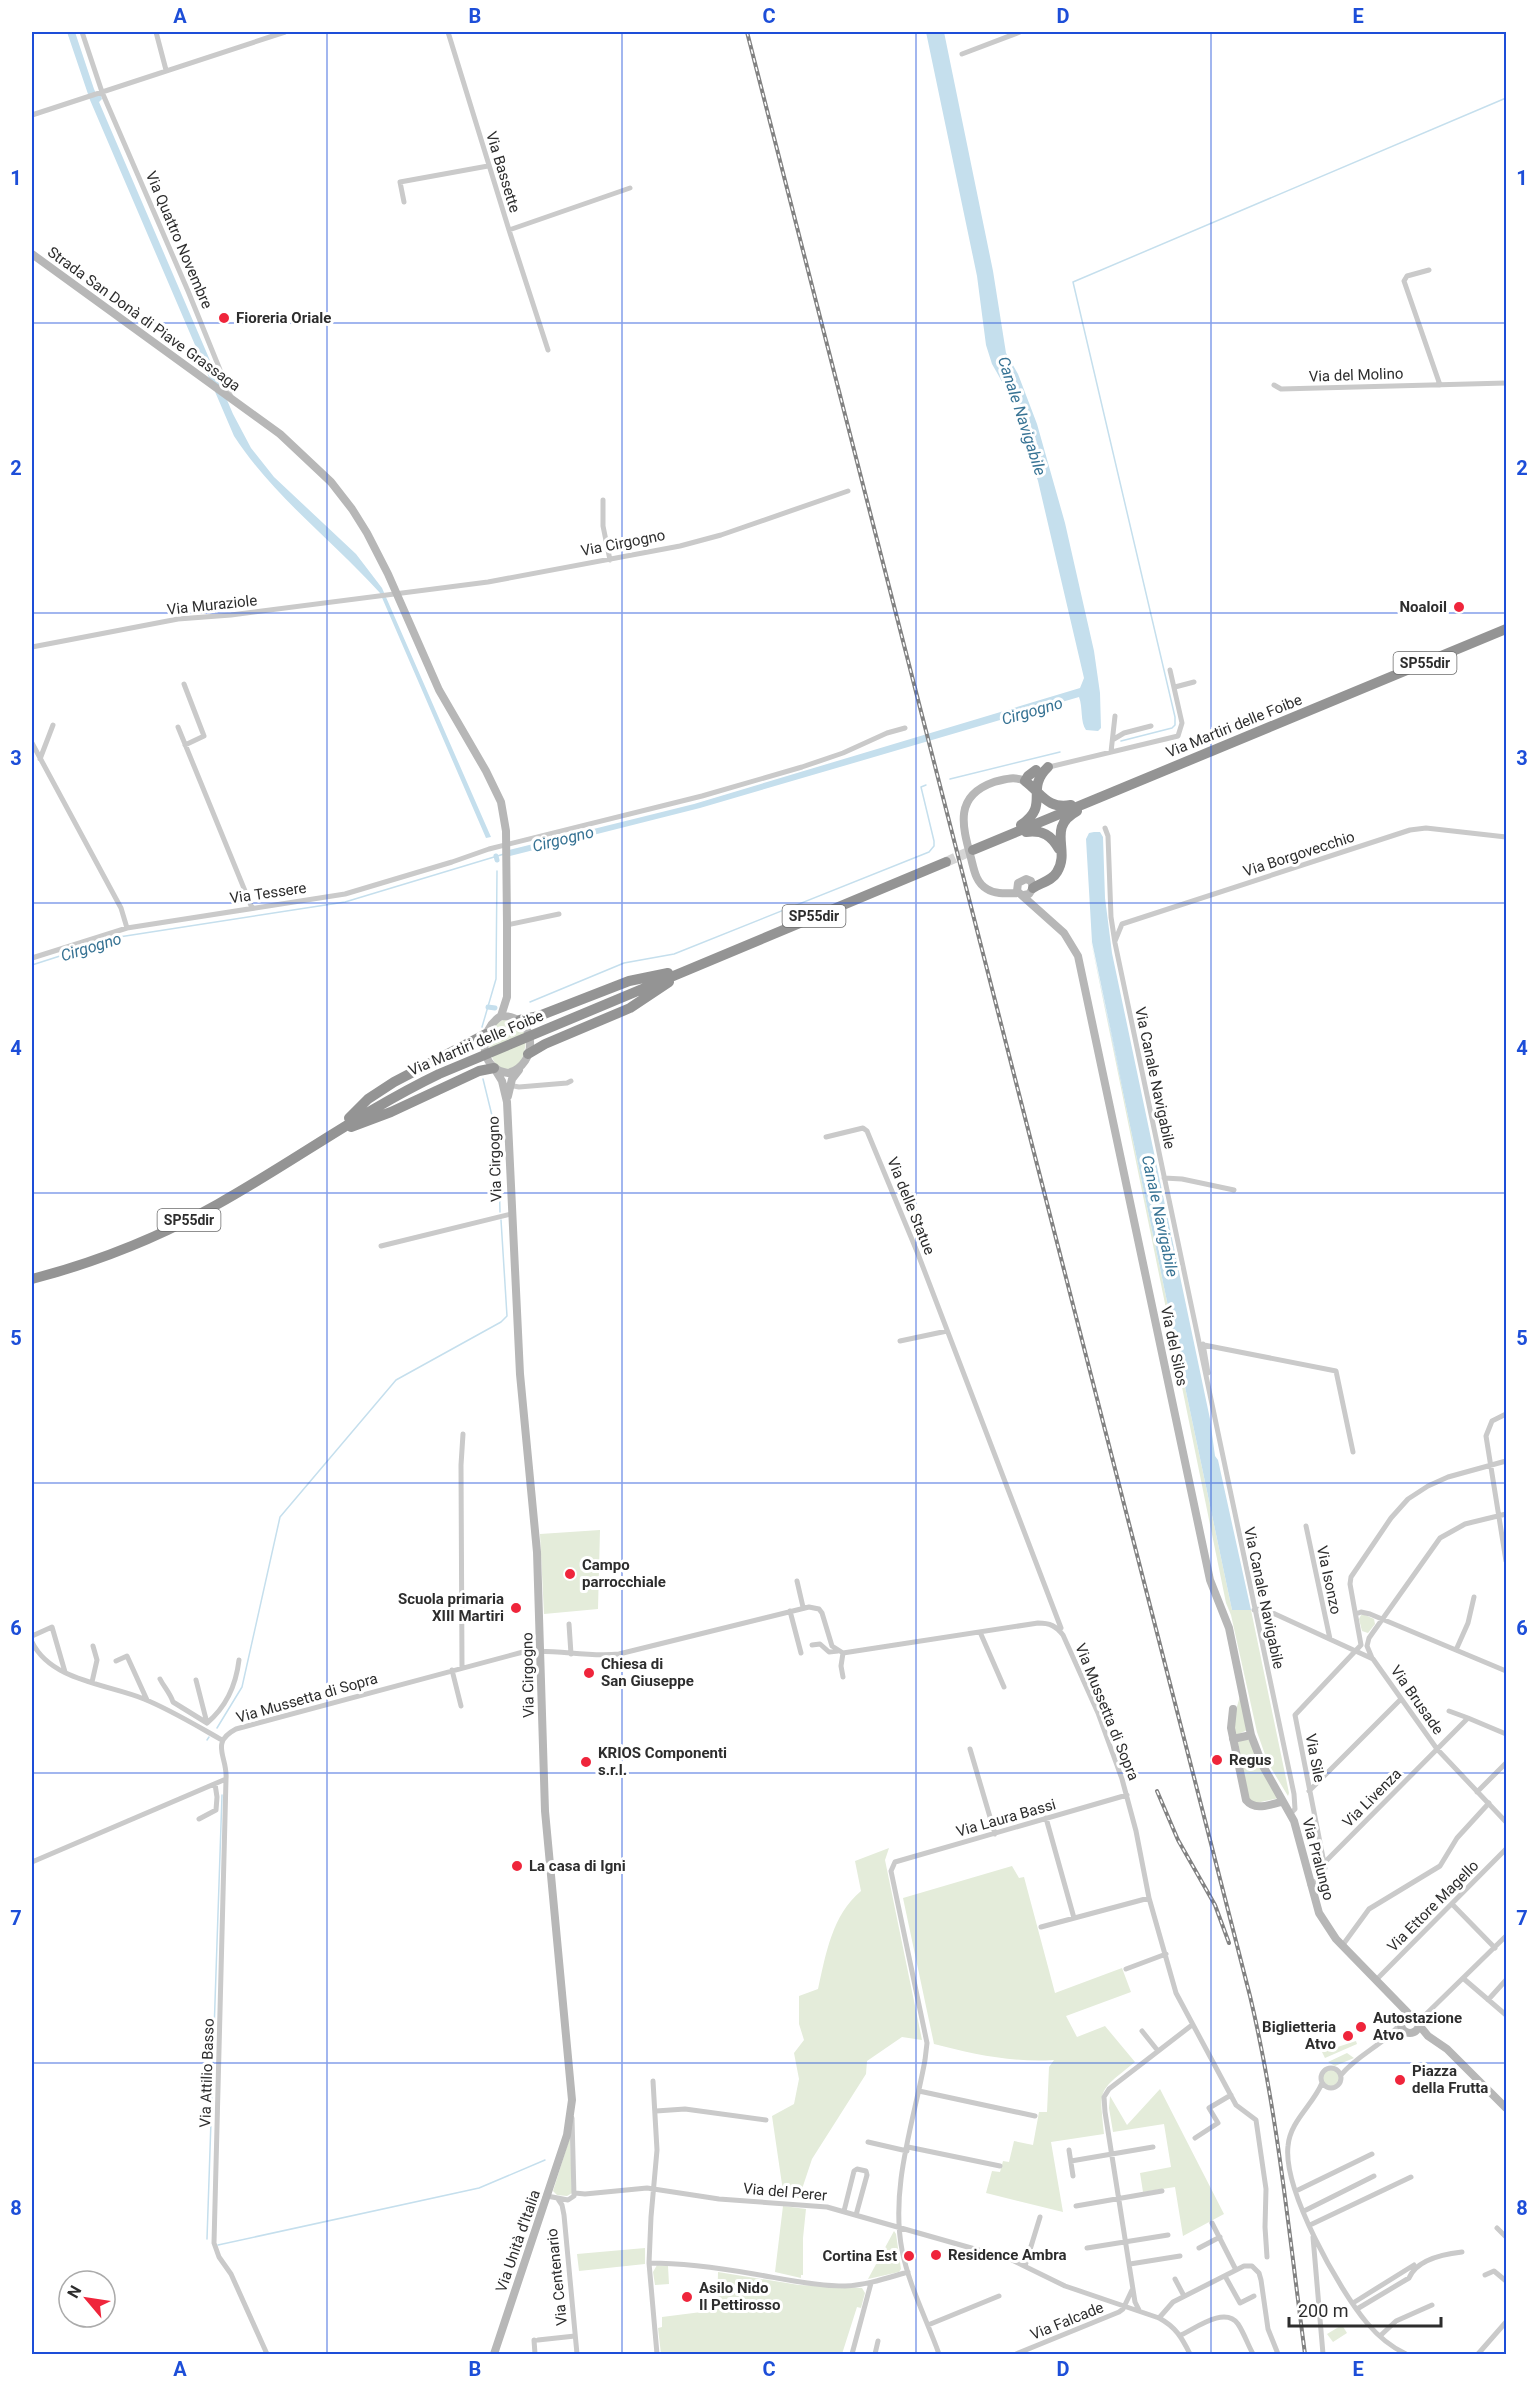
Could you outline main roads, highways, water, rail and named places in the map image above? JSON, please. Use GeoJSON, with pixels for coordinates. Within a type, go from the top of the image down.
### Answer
{"type":"FeatureCollection","features":[{"type":"Feature","properties":{"kind":"highway","name":"Via Martiri delle Foibe"},"geometry":{"type":"LineString","coordinates":[[973,850],[1506,629]]}},
{"type":"Feature","properties":{"kind":"highway"},"geometry":{"type":"LineString","coordinates":[[1006,836],[1035,813],[1038,807],[1036,791],[1038,778],[1048,767]]}},
{"type":"Feature","properties":{"kind":"highway"},"geometry":{"type":"LineString","coordinates":[[1036,770],[1025,781],[1048,803],[1064,807],[1097,798]]}},
{"type":"Feature","properties":{"kind":"highway"},"geometry":{"type":"LineString","coordinates":[[1026,888],[1044,882],[1056,873],[1060,866],[1060,835],[1064,822],[1097,798]]}},
{"type":"Feature","properties":{"kind":"highway"},"geometry":{"type":"LineString","coordinates":[[1006,836],[1040,831],[1050,836],[1061,852]]}},
{"type":"Feature","properties":{"kind":"highway","name":"Via Martiri delle Foibe"},"geometry":{"type":"LineString","coordinates":[[32,1279],[115,1253],[184,1222],[245,1188],[333,1132],[401,1093],[471,1061],[946,861]]}},
{"type":"Feature","properties":{"kind":"highway"},"geometry":{"type":"LineString","coordinates":[[518,1018],[539,1016],[644,976],[683,971]]}},
{"type":"Feature","properties":{"kind":"highway"},"geometry":{"type":"LineString","coordinates":[[528,1054],[545,1044],[630,1008],[683,971]]}},
{"type":"Feature","properties":{"kind":"highway"},"geometry":{"type":"LineString","coordinates":[[333,1132],[376,1093],[409,1073],[486,1035]]}},
{"type":"Feature","properties":{"kind":"highway"},"geometry":{"type":"LineString","coordinates":[[333,1132],[380,1117],[479,1071],[494,1068]]}},
{"type":"Feature","properties":{"kind":"water"},"geometry":{"type":"Polygon","coordinates":[[[67,32],[75,32],[94,89],[97,96],[101,96],[102,99],[99,102],[233,414],[251,448],[274,477],[356,554],[382,588],[491,837],[486,838],[380,593],[285,498],[234,436],[90,100],[67,32]]]}},
{"type":"Feature","properties":{"kind":"water","name":"Canale Navigabile"},"geometry":{"type":"Polygon","coordinates":[[[926,32],[944,32],[993,271],[1006,353],[1018,374],[1037,424],[1065,523],[1094,651],[1100,693],[1101,728],[1098,731],[1086,730],[1079,697],[700,808],[510,856],[509,850],[694,804],[1080,688],[1084,678],[1038,481],[1009,394],[992,364],[986,345],[977,276],[926,32]]]}},
{"type":"Feature","properties":{"kind":"water","name":"Canale Navigabile"},"geometry":{"type":"Polygon","coordinates":[[[1100,832],[1103,837],[1105,898],[1112,953],[1210,1419],[1215,1456],[1218,1460],[1251,1610],[1232,1610],[1089,931],[1124,1093],[1092,942],[1086,839],[1089,833],[1100,832]]]}},
{"type":"Feature","properties":{"kind":"waterway"},"geometry":{"type":"LineString","coordinates":[[1121,741],[1172,728],[1175,725],[1175,717],[1073,282],[1506,98]]}},
{"type":"Feature","properties":{"kind":"waterway"},"geometry":{"type":"LineString","coordinates":[[950,779],[1060,752]]}},
{"type":"Feature","properties":{"kind":"waterway"},"geometry":{"type":"LineString","coordinates":[[530,1002],[624,963],[674,954],[929,852],[934,846],[934,841],[921,787],[926,785]]}},
{"type":"Feature","properties":{"kind":"waterway","name":"Cirgogno"},"geometry":{"type":"LineString","coordinates":[[32,965],[119,937],[345,902],[504,854]]}},
{"type":"Feature","properties":{"kind":"waterway","name":"Cirgogno"},"geometry":{"type":"LineString","coordinates":[[496,856],[497,860]]}},
{"type":"Feature","properties":{"kind":"waterway"},"geometry":{"type":"LineString","coordinates":[[482,1027],[496,979],[497,871]]}},
{"type":"Feature","properties":{"kind":"waterway"},"geometry":{"type":"LineString","coordinates":[[488,1007],[495,1008]]}},
{"type":"Feature","properties":{"kind":"waterway"},"geometry":{"type":"LineString","coordinates":[[483,1079],[498,1140],[500,1212]]}},
{"type":"Feature","properties":{"kind":"waterway"},"geometry":{"type":"LineString","coordinates":[[217,1728],[242,1687],[280,1517],[396,1380],[501,1322],[507,1316],[501,1220]]}},
{"type":"Feature","properties":{"kind":"waterway"},"geometry":{"type":"LineString","coordinates":[[207,2239],[222,1795]]}},
{"type":"Feature","properties":{"kind":"waterway"},"geometry":{"type":"LineString","coordinates":[[218,2245],[479,2188],[545,2160]]}},
{"type":"Feature","properties":{"kind":"tunnel"},"geometry":{"type":"LineString","coordinates":[[946,862],[973,850]]}},
{"type":"Feature","properties":{"kind":"railway"},"geometry":{"type":"LineString","coordinates":[[747,32],[1250,1996],[1275,2130],[1305,2354]]}},
{"type":"Feature","properties":{"kind":"railway"},"geometry":{"type":"LineString","coordinates":[[1157,1791],[1178,1840],[1215,1905],[1229,1943]]}},
{"type":"Feature","properties":{"kind":"place","name":"Fioreria Oriale"},"geometry":{"type":"Point","coordinates":[224,318]}},
{"type":"Feature","properties":{"kind":"place","name":"Noaloil"},"geometry":{"type":"Point","coordinates":[1459,607]}},
{"type":"Feature","properties":{"kind":"place","name":"Campo parrocchiale"},"geometry":{"type":"Point","coordinates":[570,1574]}},
{"type":"Feature","properties":{"kind":"place","name":"Scuola primaria XIII Martiri"},"geometry":{"type":"Point","coordinates":[516,1608]}},
{"type":"Feature","properties":{"kind":"place","name":"Chiesa di San Giuseppe"},"geometry":{"type":"Point","coordinates":[589,1673]}},
{"type":"Feature","properties":{"kind":"place","name":"Regus"},"geometry":{"type":"Point","coordinates":[1217,1760]}},
{"type":"Feature","properties":{"kind":"place","name":"KRIOS Componenti s.r.l."},"geometry":{"type":"Point","coordinates":[586,1762]}},
{"type":"Feature","properties":{"kind":"place","name":"La casa di Igni"},"geometry":{"type":"Point","coordinates":[517,1866]}},
{"type":"Feature","properties":{"kind":"place","name":"Autostazione Atvo"},"geometry":{"type":"Point","coordinates":[1361,2027]}},
{"type":"Feature","properties":{"kind":"place","name":"Biglietteria Atvo"},"geometry":{"type":"Point","coordinates":[1348,2036]}},
{"type":"Feature","properties":{"kind":"place","name":"Piazza della Frutta"},"geometry":{"type":"Point","coordinates":[1400,2080]}},
{"type":"Feature","properties":{"kind":"place","name":"Residence Ambra"},"geometry":{"type":"Point","coordinates":[936,2255]}},
{"type":"Feature","properties":{"kind":"place","name":"Cortina Est"},"geometry":{"type":"Point","coordinates":[909,2256]}},
{"type":"Feature","properties":{"kind":"place","name":"Asilo Nido Il Pettirosso"},"geometry":{"type":"Point","coordinates":[687,2297]}}]}
